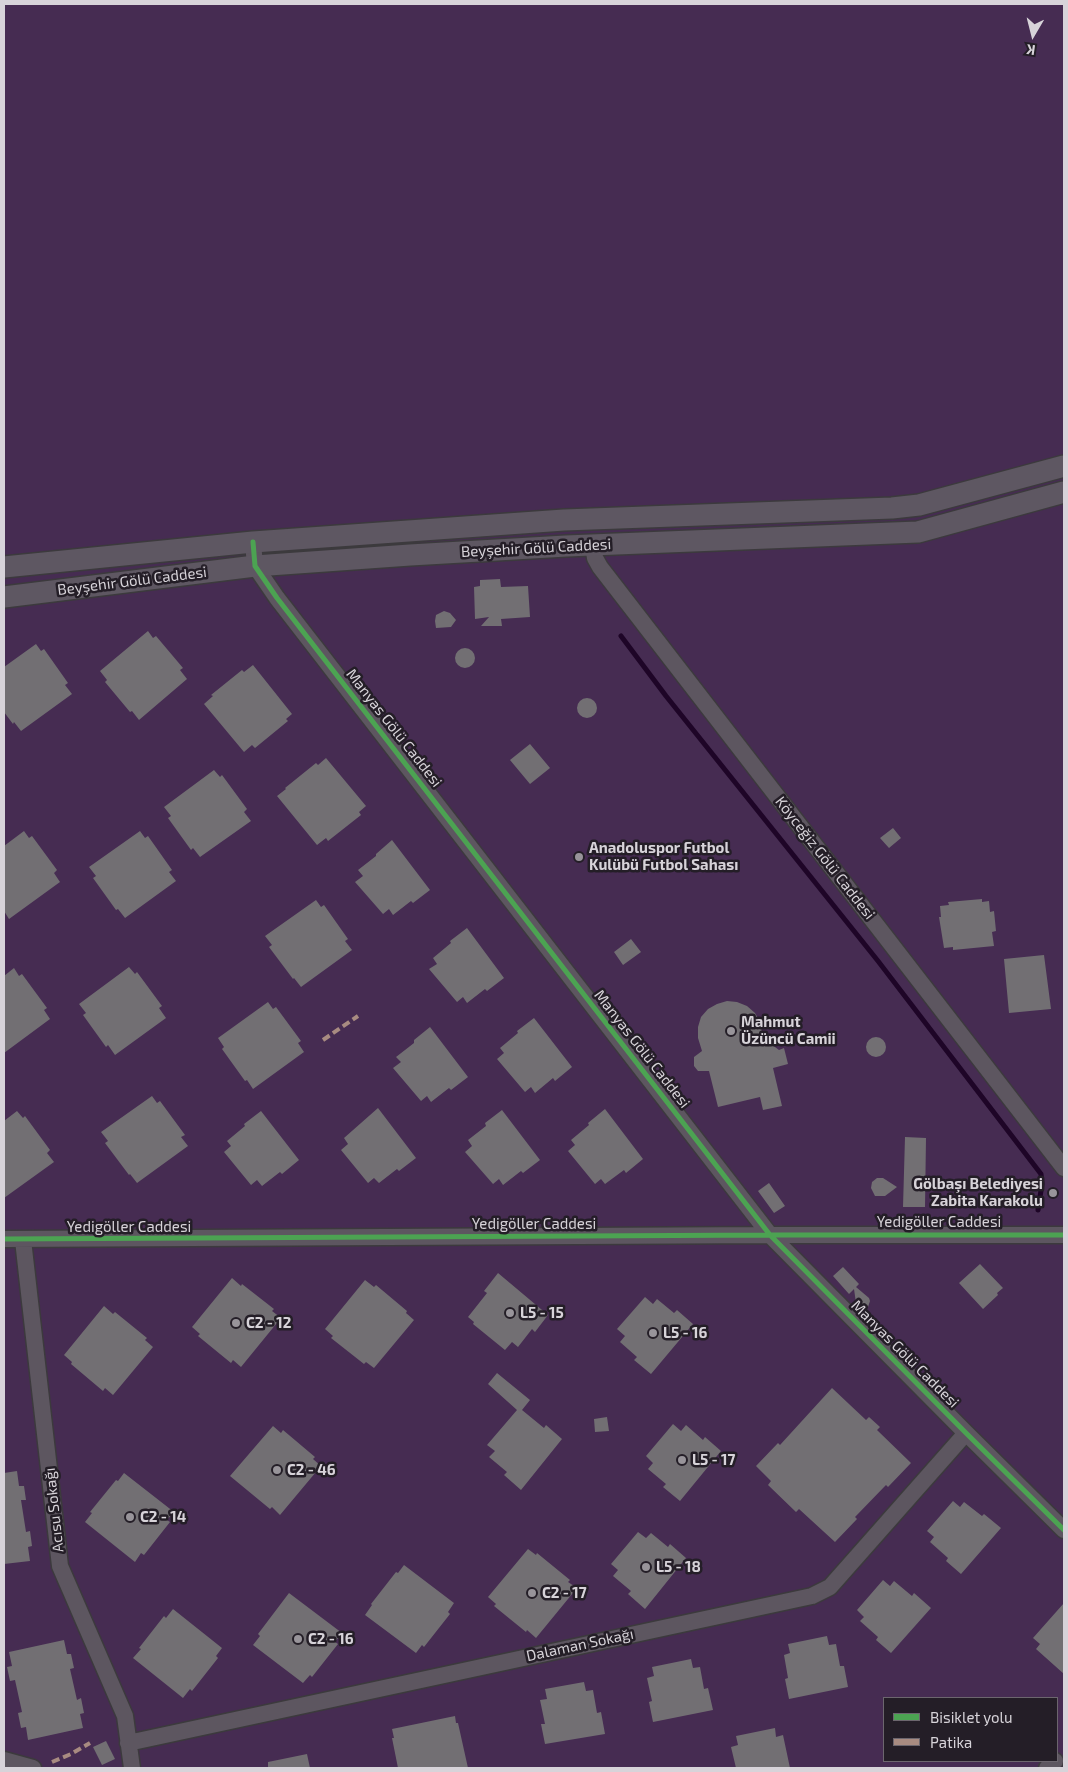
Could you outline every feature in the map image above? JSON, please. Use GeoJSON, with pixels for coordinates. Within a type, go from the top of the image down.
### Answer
{"type":"FeatureCollection","features":[{"type":"Feature","properties":{"kind":"main road"},"geometry":{"type":"LineString","coordinates":[[4,567],[253,542],[564,520],[901,507],[919,505],[1064,466]]}},
{"type":"Feature","properties":{"kind":"main road","name":"Beyşehir Gölü Caddesi"},"geometry":{"type":"LineString","coordinates":[[4,596],[255,566],[603,544],[918,532],[1064,492]]}},
{"type":"Feature","properties":{"kind":"main road"},"geometry":{"type":"LineString","coordinates":[[603,544],[612,519]]}},
{"type":"Feature","properties":{"kind":"main road"},"geometry":{"type":"LineString","coordinates":[[564,520],[566,546]]}},
{"type":"Feature","properties":{"kind":"street"},"geometry":{"type":"LineString","coordinates":[[253,542],[255,566]]}},
{"type":"Feature","properties":{"kind":"street","name":"Köyceğiz Gölü Caddesi"},"geometry":{"type":"LineString","coordinates":[[603,544],[595,558],[600,567],[1064,1168]]}},
{"type":"Feature","properties":{"kind":"street","name":"Manyas Gölü Caddesi"},"geometry":{"type":"LineString","coordinates":[[255,566],[283,605],[770,1235],[966,1434],[1064,1530]]}},
{"type":"Feature","properties":{"kind":"street","name":"Yedigöller Caddesi"},"geometry":{"type":"LineString","coordinates":[[4,1239],[1064,1235]]}},
{"type":"Feature","properties":{"kind":"street","name":"Acısu Sokağı"},"geometry":{"type":"LineString","coordinates":[[23,1240],[60,1566],[125,1716],[132,1768]]}},
{"type":"Feature","properties":{"kind":"street","name":"Dalaman Sokağı"},"geometry":{"type":"LineString","coordinates":[[128,1744],[611,1638],[792,1601],[817,1594],[830,1587],[966,1434]]}},
{"type":"Feature","properties":{"kind":"street"},"geometry":{"type":"LineString","coordinates":[[4,1760],[33,1768]]}},
{"type":"Feature","properties":{"kind":"shaded area"},"geometry":{"type":"Polygon","coordinates":[[[4,4],[1064,4],[1064,1768],[4,1768],[4,4]]]}},
{"type":"Feature","properties":{"kind":"building"},"geometry":{"type":"Polygon","coordinates":[[[500,579],[501,587],[528,586],[530,617],[501,619],[502,626],[481,626],[489,617],[475,619],[474,587],[480,586],[480,580],[500,579]]]}},
{"type":"Feature","properties":{"kind":"building"},"geometry":{"type":"Polygon","coordinates":[[[444,611],[450,613],[456,620],[451,627],[436,628],[436,615],[444,611]]]}},
{"type":"Feature","properties":{"kind":"building"},"geometry":{"type":"Polygon","coordinates":[[[148,631],[153,638],[156,636],[183,668],[180,670],[187,679],[139,720],[105,682],[107,680],[100,671],[148,631]]]}},
{"type":"Feature","properties":{"kind":"building"},"geometry":{"type":"Polygon","coordinates":[[[36,644],[41,651],[44,649],[68,683],[65,685],[72,694],[21,731],[4,712],[4,667],[36,644]]]}},
{"type":"Feature","properties":{"kind":"building"},"geometry":{"type":"Polygon","coordinates":[[[465,648],[472,651],[475,658],[472,665],[465,668],[458,665],[455,658],[458,651],[465,648]]]}},
{"type":"Feature","properties":{"kind":"building"},"geometry":{"type":"Polygon","coordinates":[[[253,665],[292,714],[286,719],[288,721],[255,748],[252,745],[244,752],[204,704],[213,696],[211,695],[242,670],[244,672],[253,665]]]}},
{"type":"Feature","properties":{"kind":"building"},"geometry":{"type":"Polygon","coordinates":[[[587,698],[594,701],[597,708],[594,715],[587,718],[580,715],[577,708],[580,701],[587,698]]]}},
{"type":"Feature","properties":{"kind":"building"},"geometry":{"type":"Polygon","coordinates":[[[530,744],[550,768],[530,784],[510,760],[530,744]]]}},
{"type":"Feature","properties":{"kind":"building"},"geometry":{"type":"Polygon","coordinates":[[[326,758],[366,806],[359,812],[361,815],[328,841],[326,838],[317,845],[277,796],[316,763],[318,765],[326,758]]]}},
{"type":"Feature","properties":{"kind":"building"},"geometry":{"type":"Polygon","coordinates":[[[214,770],[220,777],[222,775],[247,809],[244,812],[251,821],[200,857],[193,848],[191,850],[168,818],[171,816],[164,807],[214,770]]]}},
{"type":"Feature","properties":{"kind":"building"},"geometry":{"type":"Polygon","coordinates":[[[893,828],[901,838],[889,848],[880,838],[893,828]]]}},
{"type":"Feature","properties":{"kind":"building"},"geometry":{"type":"Polygon","coordinates":[[[24,831],[29,838],[32,836],[57,870],[54,873],[60,882],[9,919],[4,911],[4,846],[24,831]]]}},
{"type":"Feature","properties":{"kind":"building"},"geometry":{"type":"Polygon","coordinates":[[[140,831],[145,838],[148,836],[172,870],[169,872],[176,881],[125,918],[118,909],[116,910],[93,878],[96,876],[89,867],[140,831]]]}},
{"type":"Feature","properties":{"kind":"building"},"geometry":{"type":"Polygon","coordinates":[[[392,840],[430,890],[413,903],[411,901],[393,915],[389,909],[383,914],[355,882],[363,876],[358,870],[392,840]]]}},
{"type":"Feature","properties":{"kind":"building"},"geometry":{"type":"Polygon","coordinates":[[[982,899],[982,902],[989,901],[990,912],[994,911],[996,931],[992,932],[994,946],[953,950],[953,947],[944,948],[939,917],[941,917],[940,906],[949,905],[948,902],[982,899]]]}},
{"type":"Feature","properties":{"kind":"building"},"geometry":{"type":"Polygon","coordinates":[[[316,900],[321,907],[324,905],[348,939],[345,941],[352,950],[301,987],[269,947],[272,945],[265,936],[316,900]]]}},
{"type":"Feature","properties":{"kind":"building"},"geometry":{"type":"Polygon","coordinates":[[[467,928],[504,978],[487,991],[485,989],[467,1003],[463,997],[457,1002],[429,969],[437,964],[433,958],[467,928]]]}},
{"type":"Feature","properties":{"kind":"building"},"geometry":{"type":"Polygon","coordinates":[[[631,939],[641,952],[623,965],[614,952],[631,939]]]}},
{"type":"Feature","properties":{"kind":"building"},"geometry":{"type":"Polygon","coordinates":[[[1044,955],[1051,1009],[1009,1013],[1004,959],[1044,955]]]}},
{"type":"Feature","properties":{"kind":"building"},"geometry":{"type":"Polygon","coordinates":[[[129,967],[135,974],[137,972],[162,1006],[159,1008],[166,1018],[115,1055],[108,1045],[106,1047],[83,1015],[86,1013],[79,1004],[129,967]]]}},
{"type":"Feature","properties":{"kind":"building"},"geometry":{"type":"Polygon","coordinates":[[[14,968],[19,976],[22,974],[47,1008],[44,1010],[50,1019],[4,1053],[4,976],[14,968]]]}},
{"type":"Feature","properties":{"kind":"building"},"geometry":{"type":"Polygon","coordinates":[[[727,1001],[747,1006],[755,1013],[760,1022],[763,1038],[779,1050],[784,1048],[788,1064],[773,1068],[782,1106],[763,1110],[760,1097],[718,1107],[709,1071],[698,1071],[694,1066],[694,1057],[702,1051],[698,1038],[698,1027],[701,1017],[708,1009],[727,1001]]]}},
{"type":"Feature","properties":{"kind":"building"},"geometry":{"type":"Polygon","coordinates":[[[268,1002],[273,1009],[276,1007],[301,1041],[298,1043],[304,1052],[253,1089],[222,1049],[224,1047],[218,1038],[268,1002]]]}},
{"type":"Feature","properties":{"kind":"building"},"geometry":{"type":"Polygon","coordinates":[[[534,1018],[572,1067],[555,1081],[553,1078],[535,1093],[531,1087],[525,1092],[497,1059],[504,1053],[500,1048],[534,1018]]]}},
{"type":"Feature","properties":{"kind":"building"},"geometry":{"type":"Polygon","coordinates":[[[430,1027],[468,1077],[451,1090],[449,1088],[431,1102],[427,1096],[421,1101],[393,1068],[401,1062],[396,1057],[430,1027]]]}},
{"type":"Feature","properties":{"kind":"building"},"geometry":{"type":"Polygon","coordinates":[[[876,1037],[883,1040],[886,1047],[883,1054],[876,1057],[869,1054],[866,1047],[869,1040],[876,1037]]]}},
{"type":"Feature","properties":{"kind":"building"},"geometry":{"type":"Polygon","coordinates":[[[152,1096],[157,1103],[160,1101],[185,1135],[181,1137],[188,1146],[137,1183],[105,1143],[108,1141],[101,1132],[152,1096]]]}},
{"type":"Feature","properties":{"kind":"building"},"geometry":{"type":"Polygon","coordinates":[[[378,1108],[416,1158],[399,1171],[397,1169],[379,1183],[374,1178],[368,1183],[341,1150],[348,1144],[344,1138],[378,1108]]]}},
{"type":"Feature","properties":{"kind":"building"},"geometry":{"type":"Polygon","coordinates":[[[605,1109],[643,1159],[626,1173],[624,1170],[605,1184],[601,1179],[595,1184],[568,1151],[575,1145],[571,1140],[605,1109]]]}},
{"type":"Feature","properties":{"kind":"building"},"geometry":{"type":"Polygon","coordinates":[[[502,1110],[540,1160],[523,1173],[521,1171],[503,1185],[499,1179],[493,1184],[465,1152],[472,1146],[468,1140],[502,1110]]]}},
{"type":"Feature","properties":{"kind":"building"},"geometry":{"type":"Polygon","coordinates":[[[17,1111],[23,1118],[25,1116],[50,1150],[47,1153],[54,1162],[4,1198],[4,1121],[17,1111]]]}},
{"type":"Feature","properties":{"kind":"building"},"geometry":{"type":"Polygon","coordinates":[[[261,1111],[299,1160],[282,1174],[280,1172],[262,1186],[257,1180],[251,1185],[224,1152],[231,1146],[227,1141],[261,1111]]]}},
{"type":"Feature","properties":{"kind":"building"},"geometry":{"type":"Polygon","coordinates":[[[905,1137],[926,1138],[925,1207],[903,1207],[905,1137]]]}},
{"type":"Feature","properties":{"kind":"building"},"geometry":{"type":"Polygon","coordinates":[[[877,1178],[883,1178],[897,1187],[885,1196],[875,1196],[871,1188],[872,1182],[877,1178]]]}},
{"type":"Feature","properties":{"kind":"building"},"geometry":{"type":"Polygon","coordinates":[[[769,1183],[785,1206],[774,1213],[758,1191],[769,1183]]]}},
{"type":"Feature","properties":{"kind":"building"},"geometry":{"type":"Polygon","coordinates":[[[980,1264],[1003,1288],[983,1309],[959,1283],[980,1264]]]}},
{"type":"Feature","properties":{"kind":"building"},"geometry":{"type":"Polygon","coordinates":[[[843,1267],[859,1284],[856,1287],[869,1298],[868,1307],[859,1306],[856,1303],[854,1289],[849,1294],[833,1276],[843,1267]]]}},
{"type":"Feature","properties":{"kind":"building","name":"L5 - 15"},"geometry":{"type":"Polygon","coordinates":[[[498,1273],[548,1315],[535,1332],[532,1329],[518,1347],[512,1342],[505,1350],[473,1324],[474,1322],[468,1317],[487,1293],[484,1291],[498,1273]]]}},
{"type":"Feature","properties":{"kind":"building","name":"C2 - 12"},"geometry":{"type":"Polygon","coordinates":[[[232,1278],[274,1309],[272,1311],[281,1318],[241,1367],[233,1360],[231,1363],[198,1336],[200,1334],[192,1327],[232,1278]]]}},
{"type":"Feature","properties":{"kind":"building"},"geometry":{"type":"Polygon","coordinates":[[[365,1280],[374,1287],[376,1285],[407,1311],[406,1313],[414,1320],[374,1368],[366,1362],[364,1364],[331,1338],[333,1336],[325,1329],[365,1280]]]}},
{"type":"Feature","properties":{"kind":"building","name":"L5 - 16"},"geometry":{"type":"Polygon","coordinates":[[[645,1297],[653,1304],[657,1299],[674,1313],[677,1310],[693,1324],[651,1374],[634,1360],[637,1357],[620,1342],[625,1336],[617,1329],[645,1297]]]}},
{"type":"Feature","properties":{"kind":"building"},"geometry":{"type":"Polygon","coordinates":[[[104,1306],[113,1314],[115,1312],[147,1338],[145,1340],[153,1347],[113,1395],[105,1388],[103,1391],[71,1364],[72,1362],[64,1355],[104,1306]]]}},
{"type":"Feature","properties":{"kind":"building"},"geometry":{"type":"Polygon","coordinates":[[[497,1373],[530,1400],[522,1410],[544,1428],[546,1425],[562,1439],[521,1490],[504,1475],[507,1472],[489,1457],[495,1451],[487,1445],[517,1410],[488,1384],[497,1373]]]}},
{"type":"Feature","properties":{"kind":"building"},"geometry":{"type":"Polygon","coordinates":[[[832,1388],[866,1420],[869,1417],[880,1427],[877,1430],[911,1463],[888,1487],[886,1485],[855,1517],[857,1519],[835,1542],[799,1509],[796,1512],[768,1485],[771,1481],[756,1466],[778,1443],[780,1445],[832,1388]]]}},
{"type":"Feature","properties":{"kind":"building"},"geometry":{"type":"Polygon","coordinates":[[[607,1417],[609,1431],[595,1432],[594,1419],[607,1417]]]}},
{"type":"Feature","properties":{"kind":"building","name":"L5 - 17"},"geometry":{"type":"Polygon","coordinates":[[[673,1424],[681,1431],[686,1425],[703,1440],[705,1437],[721,1451],[680,1501],[663,1487],[666,1484],[648,1469],[653,1463],[646,1456],[673,1424]]]}},
{"type":"Feature","properties":{"kind":"building","name":"C2 - 46"},"geometry":{"type":"Polygon","coordinates":[[[273,1426],[281,1433],[283,1430],[315,1457],[313,1459],[321,1466],[280,1515],[230,1476],[273,1426]]]}},
{"type":"Feature","properties":{"kind":"building"},"geometry":{"type":"Polygon","coordinates":[[[17,1471],[19,1486],[24,1486],[26,1500],[21,1500],[26,1532],[30,1531],[32,1546],[28,1547],[30,1561],[4,1564],[4,1473],[17,1471]]]}},
{"type":"Feature","properties":{"kind":"building","name":"C2 - 14"},"geometry":{"type":"Polygon","coordinates":[[[124,1473],[174,1512],[167,1520],[170,1522],[144,1555],[141,1553],[135,1562],[85,1522],[92,1513],[90,1512],[124,1473]]]}},
{"type":"Feature","properties":{"kind":"building"},"geometry":{"type":"Polygon","coordinates":[[[953,1501],[960,1507],[964,1502],[982,1516],[984,1514],[1001,1528],[961,1574],[946,1561],[948,1558],[930,1542],[934,1537],[927,1531],[953,1501]]]}},
{"type":"Feature","properties":{"kind":"building","name":"L5 - 18"},"geometry":{"type":"Polygon","coordinates":[[[638,1532],[646,1538],[651,1533],[668,1547],[670,1544],[686,1558],[645,1609],[628,1594],[631,1591],[613,1576],[618,1570],[611,1564],[638,1532]]]}},
{"type":"Feature","properties":{"kind":"building","name":"C2 - 17"},"geometry":{"type":"Polygon","coordinates":[[[528,1549],[536,1555],[537,1553],[577,1588],[536,1638],[494,1606],[496,1604],[488,1597],[528,1549]]]}},
{"type":"Feature","properties":{"kind":"building"},"geometry":{"type":"Polygon","coordinates":[[[404,1565],[454,1603],[448,1612],[450,1614],[424,1647],[422,1645],[416,1653],[365,1615],[371,1604],[396,1572],[398,1573],[404,1565]]]}},
{"type":"Feature","properties":{"kind":"building"},"geometry":{"type":"Polygon","coordinates":[[[883,1580],[890,1586],[894,1581],[912,1596],[914,1593],[931,1608],[891,1653],[876,1640],[878,1637],[860,1621],[864,1617],[857,1610],[883,1580]]]}},
{"type":"Feature","properties":{"kind":"building","name":"C2 - 16"},"geometry":{"type":"Polygon","coordinates":[[[289,1593],[342,1633],[335,1642],[338,1644],[312,1677],[310,1675],[303,1683],[253,1645],[260,1636],[258,1634],[289,1593]]]}},
{"type":"Feature","properties":{"kind":"building"},"geometry":{"type":"Polygon","coordinates":[[[1064,1603],[1064,1674],[1036,1649],[1040,1644],[1033,1638],[1064,1603]]]}},
{"type":"Feature","properties":{"kind":"building"},"geometry":{"type":"Polygon","coordinates":[[[173,1609],[222,1648],[216,1656],[218,1658],[192,1691],[190,1689],[183,1698],[133,1658],[164,1616],[166,1618],[173,1609]]]}},
{"type":"Feature","properties":{"kind":"building"},"geometry":{"type":"Polygon","coordinates":[[[827,1636],[829,1645],[836,1644],[840,1666],[844,1666],[848,1687],[789,1699],[785,1679],[788,1678],[784,1655],[790,1653],[788,1644],[827,1636]]]}},
{"type":"Feature","properties":{"kind":"building"},"geometry":{"type":"Polygon","coordinates":[[[64,1640],[67,1654],[71,1654],[74,1668],[70,1669],[77,1700],[81,1698],[84,1713],[80,1714],[83,1728],[28,1740],[26,1727],[21,1728],[18,1713],[22,1712],[15,1680],[10,1681],[7,1667],[12,1666],[9,1652],[64,1640]]]}},
{"type":"Feature","properties":{"kind":"building"},"geometry":{"type":"Polygon","coordinates":[[[691,1659],[693,1668],[700,1667],[704,1689],[708,1688],[713,1710],[653,1722],[649,1702],[652,1701],[647,1678],[654,1676],[652,1667],[691,1659]]]}},
{"type":"Feature","properties":{"kind":"building"},"geometry":{"type":"Polygon","coordinates":[[[584,1682],[586,1691],[593,1690],[597,1713],[601,1712],[605,1734],[545,1744],[541,1724],[545,1724],[540,1700],[547,1699],[545,1689],[584,1682]]]}},
{"type":"Feature","properties":{"kind":"building"},"geometry":{"type":"Polygon","coordinates":[[[455,1716],[468,1768],[398,1768],[392,1729],[455,1716]]]}},
{"type":"Feature","properties":{"kind":"building"},"geometry":{"type":"Polygon","coordinates":[[[775,1728],[776,1737],[783,1735],[790,1768],[736,1768],[731,1747],[738,1745],[736,1736],[775,1728]]]}},
{"type":"Feature","properties":{"kind":"building"},"geometry":{"type":"Polygon","coordinates":[[[106,1741],[115,1759],[102,1765],[93,1747],[106,1741]]]}},
{"type":"Feature","properties":{"kind":"building"},"geometry":{"type":"Polygon","coordinates":[[[307,1754],[310,1768],[268,1768],[268,1762],[307,1754]]]}},
{"type":"Feature","properties":{"kind":"waterway"},"geometry":{"type":"LineString","coordinates":[[621,636],[666,696],[878,961],[1041,1174],[1042,1184],[1038,1210]]}},
{"type":"Feature","properties":{"kind":"marked path"},"geometry":{"type":"LineString","coordinates":[[323,1040],[358,1016]]}},
{"type":"Feature","properties":{"kind":"marked path"},"geometry":{"type":"LineString","coordinates":[[52,1762],[90,1743]]}},
{"type":"Feature","properties":{"kind":"cycle path"},"geometry":{"type":"LineString","coordinates":[[253,542],[255,566],[277,598],[770,1235],[1064,1530]]}},
{"type":"Feature","properties":{"kind":"cycle path"},"geometry":{"type":"LineString","coordinates":[[4,1239],[1064,1235]]}},
{"type":"Feature","properties":{"kind":"place","name":"Anadoluspor Futbol Kulübü Futbol Sahası"},"geometry":{"type":"Point","coordinates":[579,857]}},
{"type":"Feature","properties":{"kind":"place","name":"Mahmut Üzüncü Camii"},"geometry":{"type":"Point","coordinates":[731,1031]}},
{"type":"Feature","properties":{"kind":"place","name":"Gölbaşı Belediyesi Zabita Karakolu"},"geometry":{"type":"Point","coordinates":[1053,1193]}},
{"type":"Feature","properties":{"kind":"place","name":"L5 - 15"},"geometry":{"type":"Point","coordinates":[510,1313]}},
{"type":"Feature","properties":{"kind":"place","name":"C2 - 12"},"geometry":{"type":"Point","coordinates":[236,1323]}},
{"type":"Feature","properties":{"kind":"place","name":"L5 - 16"},"geometry":{"type":"Point","coordinates":[653,1333]}},
{"type":"Feature","properties":{"kind":"place","name":"L5 - 17"},"geometry":{"type":"Point","coordinates":[682,1460]}},
{"type":"Feature","properties":{"kind":"place","name":"C2 - 46"},"geometry":{"type":"Point","coordinates":[277,1470]}},
{"type":"Feature","properties":{"kind":"place","name":"C2 - 14"},"geometry":{"type":"Point","coordinates":[130,1517]}},
{"type":"Feature","properties":{"kind":"place","name":"L5 - 18"},"geometry":{"type":"Point","coordinates":[646,1567]}},
{"type":"Feature","properties":{"kind":"place","name":"C2 - 17"},"geometry":{"type":"Point","coordinates":[532,1593]}},
{"type":"Feature","properties":{"kind":"place","name":"C2 - 16"},"geometry":{"type":"Point","coordinates":[298,1639]}}]}
